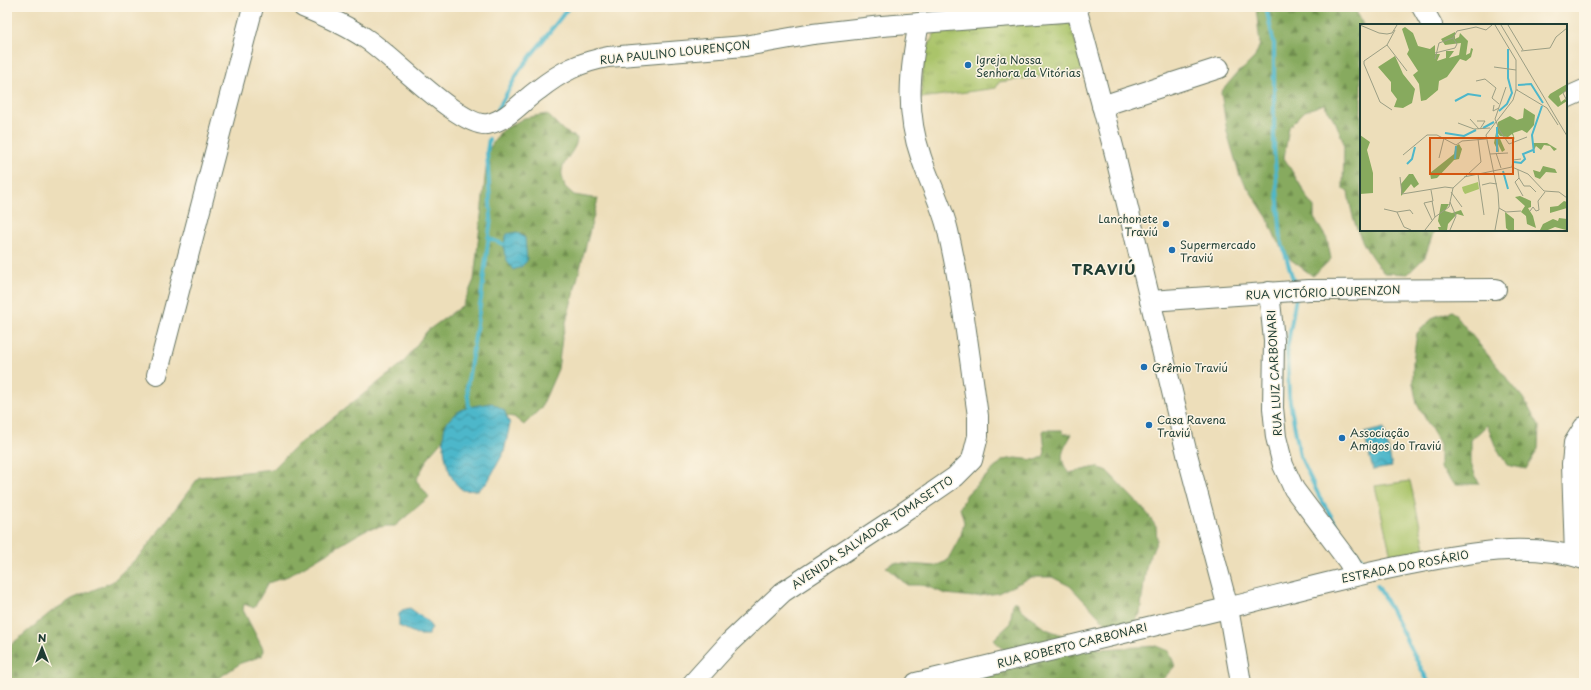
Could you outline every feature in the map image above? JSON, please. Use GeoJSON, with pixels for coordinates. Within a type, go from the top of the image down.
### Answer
{"type":"FeatureCollection","features":[{"type":"Feature","properties":{"kind":"street"},"geometry":{"type":"LineString","coordinates":[[157,375],[253,7]]}},
{"type":"Feature","properties":{"kind":"street","name":"RUA PAULINO LOURENÇON"},"geometry":{"type":"LineString","coordinates":[[303,7],[342,23],[367,38],[449,107],[468,119],[478,123],[487,124],[498,120],[513,111],[537,90],[574,66],[590,60],[608,56],[745,46],[820,34],[919,23],[1077,9]]}},
{"type":"Feature","properties":{"kind":"street"},"geometry":{"type":"LineString","coordinates":[[1422,7],[1431,24]]}},
{"type":"Feature","properties":{"kind":"street"},"geometry":{"type":"LineString","coordinates":[[1077,9],[1187,454],[1228,608],[1241,683]]}},
{"type":"Feature","properties":{"kind":"street","name":"AVENIDA SALVADOR TOMASETTO"},"geometry":{"type":"LineString","coordinates":[[693,683],[730,642],[783,592],[954,478],[972,460],[978,436],[978,416],[955,262],[944,212],[921,158],[912,127],[910,92],[912,66],[919,23]]}},
{"type":"Feature","properties":{"kind":"street"},"geometry":{"type":"LineString","coordinates":[[1102,106],[1219,68]]}},
{"type":"Feature","properties":{"kind":"street"},"geometry":{"type":"LineString","coordinates":[[1567,98],[1584,90]]}},
{"type":"Feature","properties":{"kind":"street","name":"RUA VICTÓRIO LOURENZON"},"geometry":{"type":"LineString","coordinates":[[1150,301],[1309,290],[1496,289]]}},
{"type":"Feature","properties":{"kind":"street","name":"RUA LUIZ CARBONARI"},"geometry":{"type":"LineString","coordinates":[[1269,292],[1274,340],[1273,408],[1276,437],[1283,465],[1294,489],[1356,574]]}},
{"type":"Feature","properties":{"kind":"street"},"geometry":{"type":"LineString","coordinates":[[1580,558],[1572,464],[1574,443],[1584,427]]}},
{"type":"Feature","properties":{"kind":"street","name":"ESTRADA DO ROSÁRIO"},"geometry":{"type":"LineString","coordinates":[[1228,608],[1356,574],[1488,550],[1523,550],[1580,558]]}},
{"type":"Feature","properties":{"kind":"street","name":"RUA ROBERTO CARBONARI"},"geometry":{"type":"LineString","coordinates":[[916,683],[1228,608]]}},
{"type":"Feature","properties":{"kind":"green space"},"geometry":{"type":"Polygon","coordinates":[[[1256,7],[1354,7],[1362,24],[1360,24],[1360,231],[1434,231],[1425,257],[1408,274],[1384,273],[1364,245],[1356,226],[1348,192],[1343,189],[1344,143],[1336,123],[1324,104],[1305,111],[1289,127],[1284,158],[1314,208],[1314,218],[1327,239],[1331,259],[1313,276],[1290,259],[1277,241],[1267,217],[1240,176],[1227,132],[1221,92],[1238,72],[1255,57],[1260,44],[1256,7]]]}},
{"type":"Feature","properties":{"kind":"green space"},"geometry":{"type":"Polygon","coordinates":[[[1064,16],[1070,22],[1083,71],[999,82],[996,88],[921,98],[924,56],[934,34],[943,27],[1064,16]]]}},
{"type":"Feature","properties":{"kind":"green space"},"geometry":{"type":"Polygon","coordinates":[[[547,114],[564,131],[577,138],[575,146],[563,166],[562,177],[565,187],[574,195],[598,199],[562,338],[558,369],[541,408],[524,425],[514,417],[499,415],[458,422],[431,453],[416,480],[429,497],[395,526],[367,529],[288,576],[268,583],[254,608],[244,604],[243,610],[263,649],[262,656],[241,663],[220,677],[202,683],[7,683],[7,648],[51,612],[72,599],[112,582],[143,552],[199,477],[273,469],[291,451],[403,363],[427,331],[463,305],[474,280],[488,151],[501,131],[524,118],[547,114]]]}},
{"type":"Feature","properties":{"kind":"green space"},"geometry":{"type":"Polygon","coordinates":[[[1452,311],[1523,398],[1539,426],[1538,449],[1526,469],[1507,465],[1495,445],[1487,425],[1471,440],[1471,464],[1479,484],[1455,484],[1440,468],[1440,444],[1417,404],[1413,384],[1413,361],[1417,333],[1434,317],[1452,311]]]}},
{"type":"Feature","properties":{"kind":"green space"},"geometry":{"type":"Polygon","coordinates":[[[1043,430],[1062,430],[1063,434],[1072,434],[1064,449],[1062,458],[1069,473],[1096,467],[1106,470],[1147,513],[1156,527],[1157,540],[1146,567],[1140,614],[1135,621],[1123,629],[1108,626],[1070,586],[1052,577],[1032,577],[998,593],[973,597],[946,594],[923,585],[907,585],[886,567],[894,563],[935,566],[947,561],[961,535],[964,522],[960,508],[967,494],[1003,460],[1015,458],[1036,460],[1043,457],[1045,452],[1043,430]]]}},
{"type":"Feature","properties":{"kind":"green space"},"geometry":{"type":"Polygon","coordinates":[[[1410,481],[1426,552],[1392,560],[1375,486],[1410,481]]]}},
{"type":"Feature","properties":{"kind":"green space"},"geometry":{"type":"Polygon","coordinates":[[[1013,602],[1017,602],[1021,609],[1046,629],[1099,649],[1157,646],[1169,651],[1175,666],[1159,683],[960,683],[989,675],[1012,656],[993,640],[1010,624],[1013,602]]]}},
{"type":"Feature","properties":{"kind":"water"},"geometry":{"type":"Polygon","coordinates":[[[517,232],[525,238],[527,261],[521,267],[513,270],[507,261],[504,252],[504,244],[507,234],[517,232]]]}},
{"type":"Feature","properties":{"kind":"water"},"geometry":{"type":"Polygon","coordinates":[[[492,403],[504,410],[510,424],[504,452],[487,483],[478,490],[463,490],[457,485],[453,478],[446,460],[443,440],[446,424],[452,417],[462,410],[472,406],[492,403]]]}},
{"type":"Feature","properties":{"kind":"water"},"geometry":{"type":"Polygon","coordinates":[[[1384,428],[1392,467],[1373,470],[1364,433],[1384,428]]]}},
{"type":"Feature","properties":{"kind":"water"},"geometry":{"type":"Polygon","coordinates":[[[410,608],[427,621],[432,628],[428,635],[419,635],[399,626],[399,614],[402,610],[410,608]]]}},
{"type":"Feature","properties":{"kind":"waterway"},"geometry":{"type":"LineString","coordinates":[[497,111],[519,71],[569,7]]}},
{"type":"Feature","properties":{"kind":"waterway"},"geometry":{"type":"LineString","coordinates":[[1266,7],[1274,44],[1274,149],[1281,240],[1295,286]]}},
{"type":"Feature","properties":{"kind":"waterway"},"geometry":{"type":"LineString","coordinates":[[469,407],[467,387],[481,299],[491,218],[487,152],[489,139]]}},
{"type":"Feature","properties":{"kind":"waterway"},"geometry":{"type":"LineString","coordinates":[[488,238],[503,244]]}},
{"type":"Feature","properties":{"kind":"waterway"},"geometry":{"type":"LineString","coordinates":[[1296,297],[1287,349],[1289,396],[1300,456],[1319,496],[1342,534],[1364,562]]}},
{"type":"Feature","properties":{"kind":"waterway"},"geometry":{"type":"LineString","coordinates":[[1377,585],[1429,683]]}},
{"type":"Feature","properties":{"kind":"place","name":"Igreja Nossa Senhora da Vitórias"},"geometry":{"type":"Point","coordinates":[968,65]}},
{"type":"Feature","properties":{"kind":"place","name":"Lanchonete Traviú"},"geometry":{"type":"Point","coordinates":[1166,224]}},
{"type":"Feature","properties":{"kind":"place","name":"Supermercado Traviú"},"geometry":{"type":"Point","coordinates":[1172,250]}},
{"type":"Feature","properties":{"kind":"place","name":"Grêmio Traviú"},"geometry":{"type":"Point","coordinates":[1144,367]}},
{"type":"Feature","properties":{"kind":"place","name":"Casa Ravena Traviú"},"geometry":{"type":"Point","coordinates":[1149,425]}},
{"type":"Feature","properties":{"kind":"place","name":"Associação Amigos do Traviú"},"geometry":{"type":"Point","coordinates":[1342,438]}},
{"type":"Feature","properties":{"kind":"district","name":"TRAVIÚ"},"geometry":{"type":"Point","coordinates":[1104,268]}}]}
